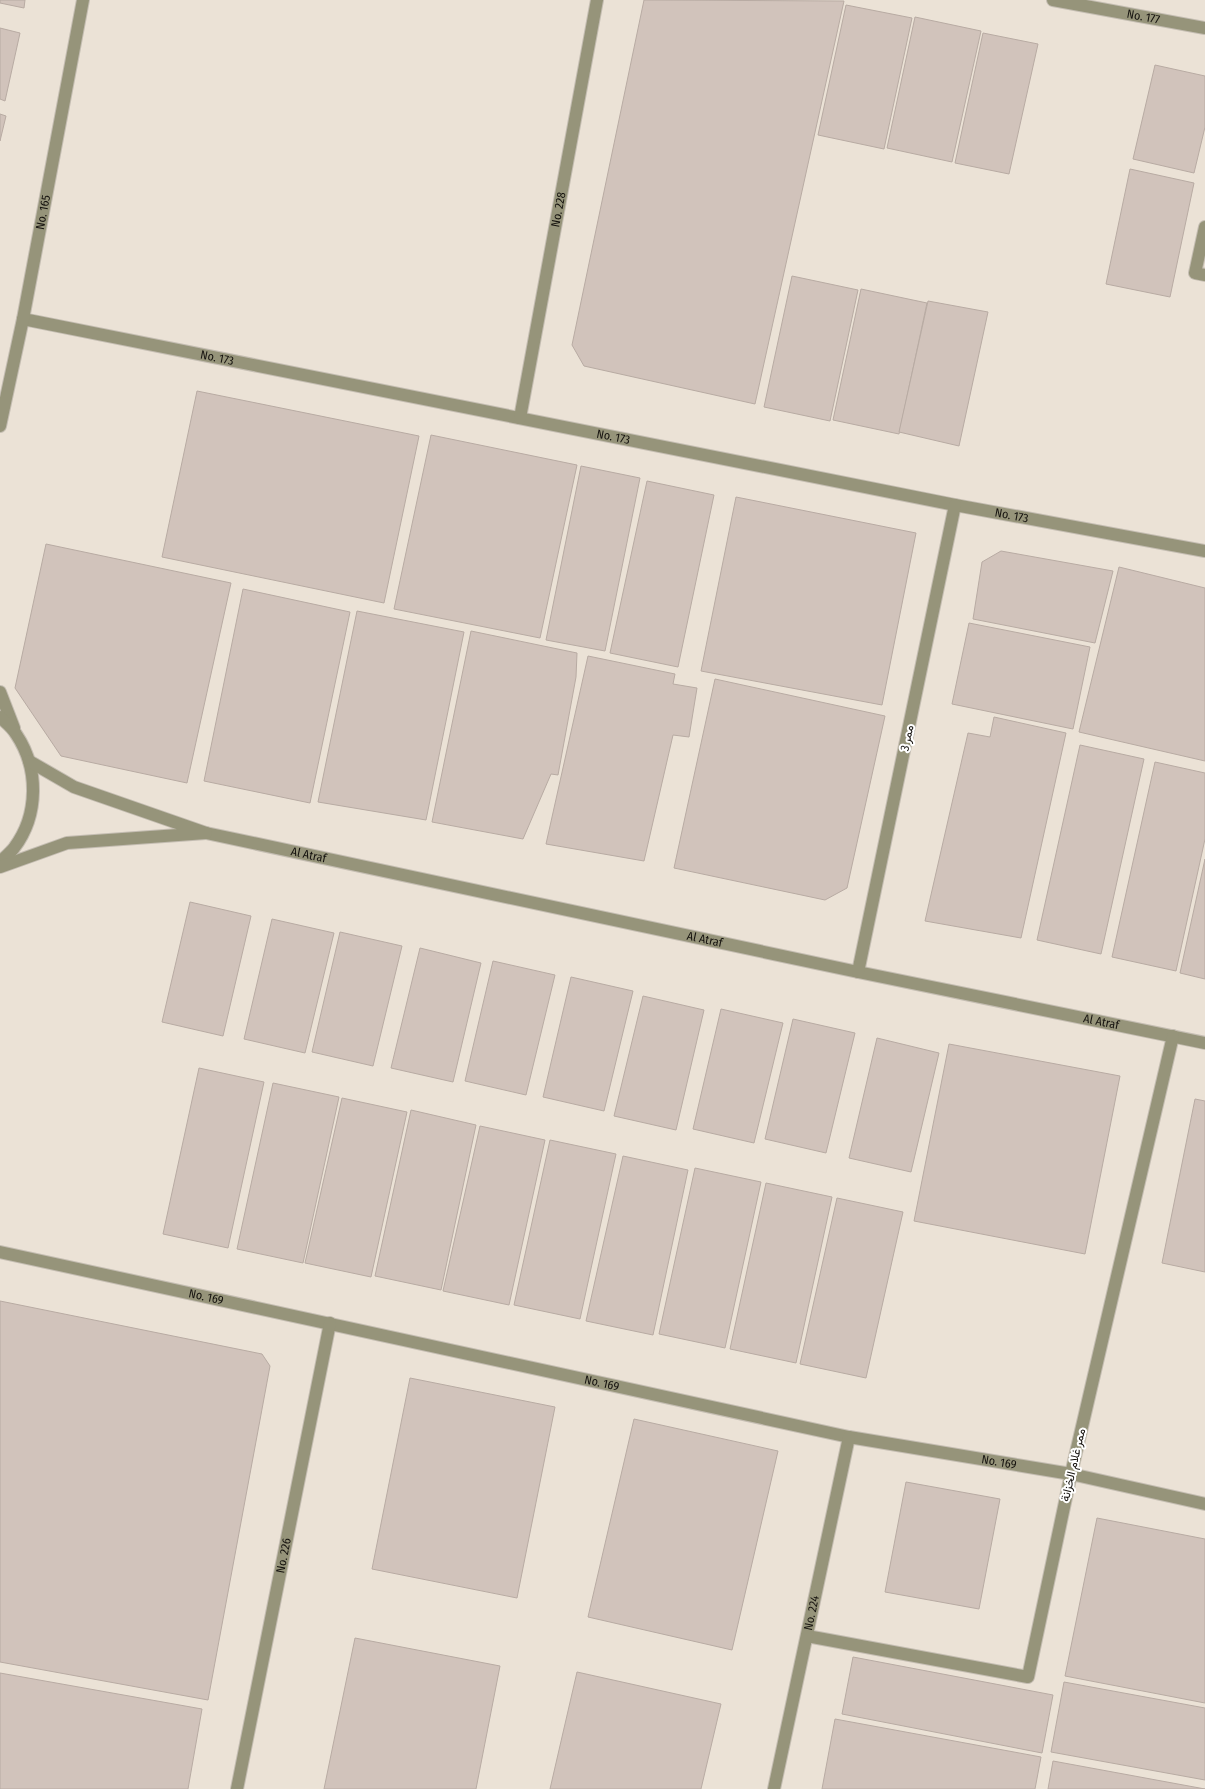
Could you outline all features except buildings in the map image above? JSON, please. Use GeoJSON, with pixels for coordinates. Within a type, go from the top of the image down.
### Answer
{"type":"FeatureCollection","features":[{"type":"Feature","properties":{"kind":"street","name":"No. 165"},"geometry":{"type":"LineString","coordinates":[[0,426],[23,319],[83,0]]}},
{"type":"Feature","properties":{"kind":"street","name":"No. 228"},"geometry":{"type":"LineString","coordinates":[[520,418],[597,0]]}},
{"type":"Feature","properties":{"kind":"street","name":"No. 177"},"geometry":{"type":"LineString","coordinates":[[1053,0],[1205,28]]}},
{"type":"Feature","properties":{"kind":"street"},"geometry":{"type":"LineString","coordinates":[[1205,227],[1195,273],[1205,275]]}},
{"type":"Feature","properties":{"kind":"street","name":"No. 173"},"geometry":{"type":"LineString","coordinates":[[23,319],[955,505],[1205,551]]}},
{"type":"Feature","properties":{"kind":"street","name":"ممر 3"},"geometry":{"type":"LineString","coordinates":[[858,972],[955,505]]}},
{"type":"Feature","properties":{"kind":"street"},"geometry":{"type":"LineString","coordinates":[[0,692],[29,761],[34,791],[28,821],[14,848],[0,862]]}},
{"type":"Feature","properties":{"kind":"street"},"geometry":{"type":"LineString","coordinates":[[0,717],[16,733]]}},
{"type":"Feature","properties":{"kind":"street"},"geometry":{"type":"LineString","coordinates":[[29,761],[74,787],[206,833]]}},
{"type":"Feature","properties":{"kind":"street"},"geometry":{"type":"LineString","coordinates":[[0,867],[67,843],[206,833]]}},
{"type":"Feature","properties":{"kind":"street","name":"Al Atraf"},"geometry":{"type":"LineString","coordinates":[[206,833],[858,972],[1205,1043]]}},
{"type":"Feature","properties":{"kind":"street","name":"ممر غلام الخزانة"},"geometry":{"type":"LineString","coordinates":[[807,1636],[1028,1677],[1071,1474],[1172,1036]]}},
{"type":"Feature","properties":{"kind":"street","name":"No. 169"},"geometry":{"type":"LineString","coordinates":[[0,1252],[849,1437],[1071,1474],[1205,1504]]}},
{"type":"Feature","properties":{"kind":"street","name":"No. 226"},"geometry":{"type":"LineString","coordinates":[[237,1789],[330,1323]]}},
{"type":"Feature","properties":{"kind":"street","name":"No. 224"},"geometry":{"type":"LineString","coordinates":[[774,1789],[849,1437]]}}]}
